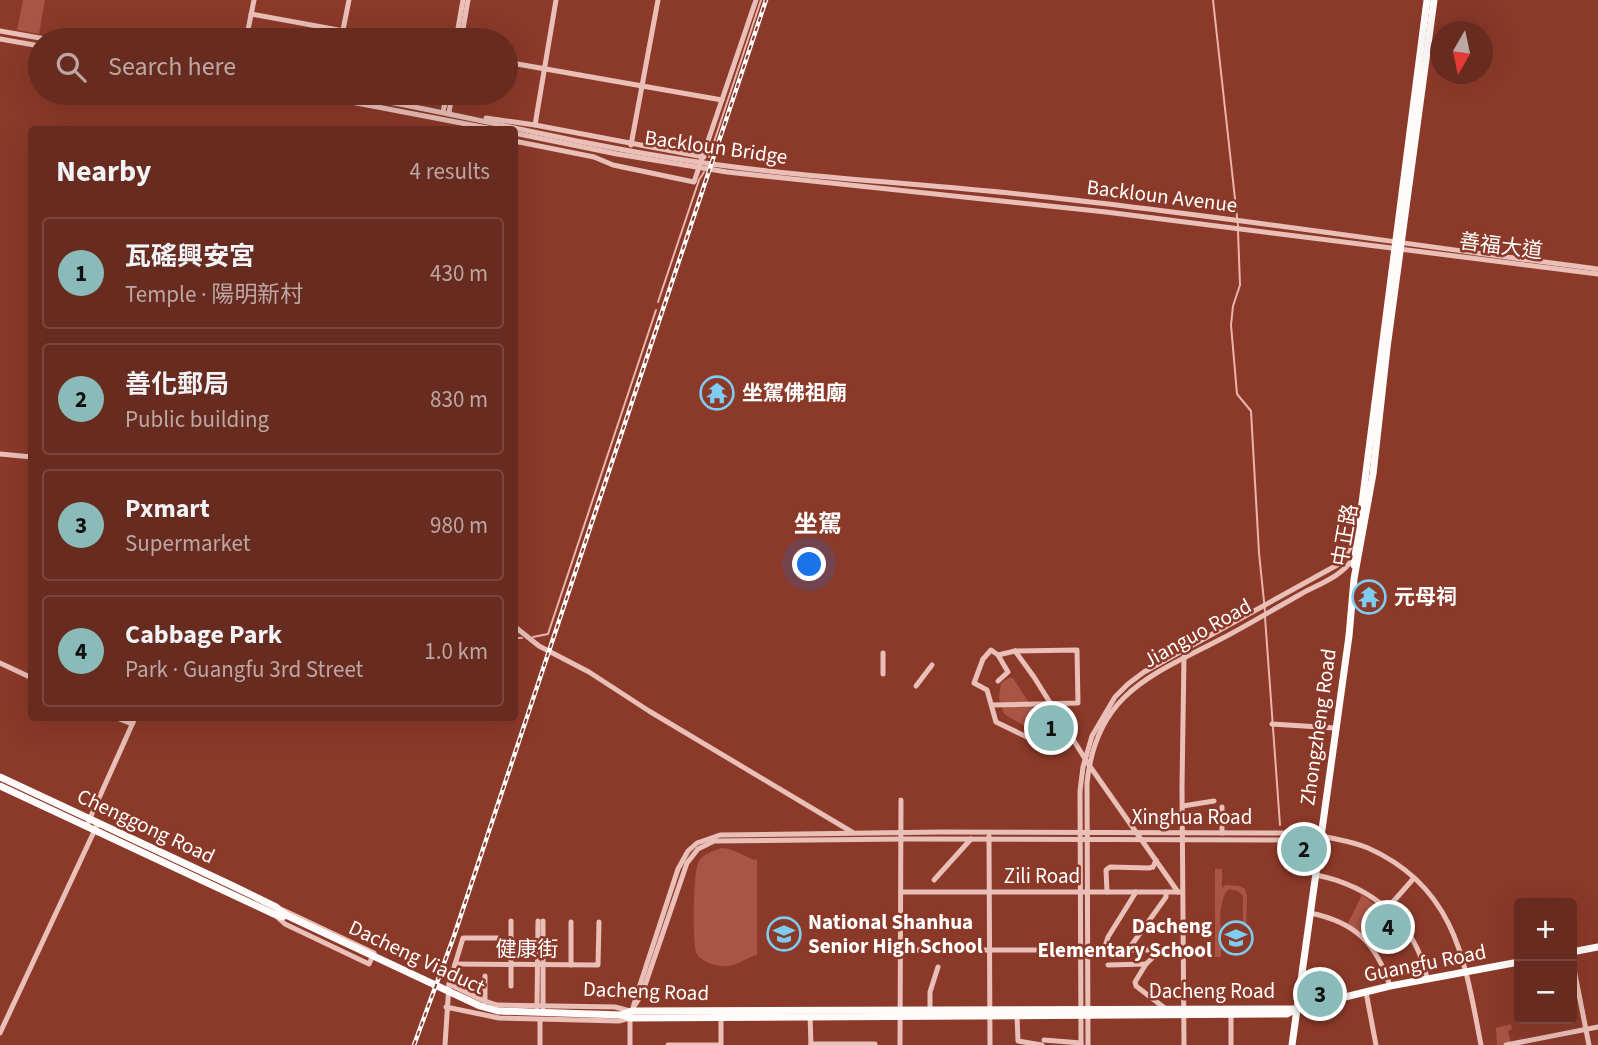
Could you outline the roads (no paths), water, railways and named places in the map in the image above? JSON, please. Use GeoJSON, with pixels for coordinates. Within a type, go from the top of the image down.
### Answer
{"type":"FeatureCollection","features":[{"type":"Feature","properties":{"kind":"main road"},"geometry":{"type":"LineString","coordinates":[[1397,245],[1427,0]]}},
{"type":"Feature","properties":{"kind":"main road"},"geometry":{"type":"LineString","coordinates":[[1397,245],[1434,0]]}},
{"type":"Feature","properties":{"kind":"main road","name":"中正路"},"geometry":{"type":"LineString","coordinates":[[1354,579],[1397,245]]}},
{"type":"Feature","properties":{"kind":"main road","name":"中正路"},"geometry":{"type":"LineString","coordinates":[[1354,579],[1354,558],[1361,533]]}},
{"type":"Feature","properties":{"kind":"main road","name":"Zhongzheng Road"},"geometry":{"type":"LineString","coordinates":[[1292,1045],[1349,636],[1354,579]]}},
{"type":"Feature","properties":{"kind":"main road","name":"Chenggong Road"},"geometry":{"type":"LineString","coordinates":[[0,777],[92,825]]}},
{"type":"Feature","properties":{"kind":"main road","name":"Chenggong Road"},"geometry":{"type":"LineString","coordinates":[[0,786],[92,825],[286,915]]}},
{"type":"Feature","properties":{"kind":"main road","name":"Dacheng Viaduct"},"geometry":{"type":"LineString","coordinates":[[286,915],[489,1009],[506,1012],[631,1014]]}},
{"type":"Feature","properties":{"kind":"main road"},"geometry":{"type":"LineString","coordinates":[[1577,951],[1598,947]]}},
{"type":"Feature","properties":{"kind":"main road","name":"Guangfu Road"},"geometry":{"type":"LineString","coordinates":[[1296,1009],[1427,978],[1514,963]]}},
{"type":"Feature","properties":{"kind":"main road","name":"Dacheng Road"},"geometry":{"type":"LineString","coordinates":[[900,1014],[930,1010],[1017,1016],[1166,1009],[1184,1012]]}},
{"type":"Feature","properties":{"kind":"main road","name":"Dacheng Road"},"geometry":{"type":"LineString","coordinates":[[631,1014],[1184,1012],[1296,1009]]}},
{"type":"Feature","properties":{"kind":"street"},"geometry":{"type":"LineString","coordinates":[[248,28],[254,0]]}},
{"type":"Feature","properties":{"kind":"street"},"geometry":{"type":"LineString","coordinates":[[344,28],[349,0]]}},
{"type":"Feature","properties":{"kind":"street"},"geometry":{"type":"LineString","coordinates":[[459,28],[466,0]]}},
{"type":"Feature","properties":{"kind":"street"},"geometry":{"type":"LineString","coordinates":[[462,28],[466,0]]}},
{"type":"Feature","properties":{"kind":"street"},"geometry":{"type":"LineString","coordinates":[[535,125],[556,0]]}},
{"type":"Feature","properties":{"kind":"street"},"geometry":{"type":"LineString","coordinates":[[631,145],[658,0]]}},
{"type":"Feature","properties":{"kind":"street"},"geometry":{"type":"LineString","coordinates":[[518,142],[594,157],[613,165],[694,182],[756,0]]}},
{"type":"Feature","properties":{"kind":"street"},"geometry":{"type":"LineString","coordinates":[[251,14],[327,28]]}},
{"type":"Feature","properties":{"kind":"street"},"geometry":{"type":"LineString","coordinates":[[0,32],[28,36]]}},
{"type":"Feature","properties":{"kind":"street"},"geometry":{"type":"LineString","coordinates":[[0,39],[28,44]]}},
{"type":"Feature","properties":{"kind":"street"},"geometry":{"type":"LineString","coordinates":[[518,65],[722,100]]}},
{"type":"Feature","properties":{"kind":"street"},"geometry":{"type":"LineString","coordinates":[[378,105],[445,116]]}},
{"type":"Feature","properties":{"kind":"street"},"geometry":{"type":"LineString","coordinates":[[395,105],[493,126]]}},
{"type":"Feature","properties":{"kind":"street"},"geometry":{"type":"LineString","coordinates":[[445,116],[446,105]]}},
{"type":"Feature","properties":{"kind":"street"},"geometry":{"type":"LineString","coordinates":[[445,116],[448,105]]}},
{"type":"Feature","properties":{"kind":"street"},"geometry":{"type":"LineString","coordinates":[[459,119],[535,125],[704,158]]}},
{"type":"Feature","properties":{"kind":"street"},"geometry":{"type":"LineString","coordinates":[[459,119],[472,126]]}},
{"type":"Feature","properties":{"kind":"street"},"geometry":{"type":"LineString","coordinates":[[459,119],[484,126]]}},
{"type":"Feature","properties":{"kind":"street","name":"Backloun Bridge"},"geometry":{"type":"LineString","coordinates":[[518,131],[617,154],[727,172],[918,189]]}},
{"type":"Feature","properties":{"kind":"street","name":"Backloun Avenue"},"geometry":{"type":"LineString","coordinates":[[918,189],[1236,224],[1397,245]]}},
{"type":"Feature","properties":{"kind":"street","name":"善福大道"},"geometry":{"type":"LineString","coordinates":[[1397,245],[1598,272]]}},
{"type":"Feature","properties":{"kind":"street"},"geometry":{"type":"LineString","coordinates":[[0,454],[28,457]]}},
{"type":"Feature","properties":{"kind":"street","name":"Jianguo Road"},"geometry":{"type":"LineString","coordinates":[[1083,836],[1089,765],[1101,729],[1121,701],[1149,676],[1182,654],[1339,564],[1361,533]]}},
{"type":"Feature","properties":{"kind":"street","name":"Jianguo Road"},"geometry":{"type":"LineString","coordinates":[[1088,1045],[1080,791],[1085,758],[1096,726],[1115,697],[1144,672],[1263,615],[1343,570],[1354,558]]}},
{"type":"Feature","properties":{"kind":"street"},"geometry":{"type":"LineString","coordinates":[[518,629],[539,646],[589,672],[649,711],[854,833]]}},
{"type":"Feature","properties":{"kind":"street"},"geometry":{"type":"LineString","coordinates":[[998,681],[1008,673],[998,655],[991,650],[983,659],[974,683],[987,691],[996,722],[1037,745],[1058,738]]}},
{"type":"Feature","properties":{"kind":"street"},"geometry":{"type":"LineString","coordinates":[[991,705],[1078,703],[1077,650],[1015,651],[998,655]]}},
{"type":"Feature","properties":{"kind":"street"},"geometry":{"type":"LineString","coordinates":[[1015,651],[1089,765],[1181,892]]}},
{"type":"Feature","properties":{"kind":"street"},"geometry":{"type":"LineString","coordinates":[[883,653],[883,674]]}},
{"type":"Feature","properties":{"kind":"street"},"geometry":{"type":"LineString","coordinates":[[1182,654],[1181,892],[1184,1045]]}},
{"type":"Feature","properties":{"kind":"street"},"geometry":{"type":"LineString","coordinates":[[0,663],[28,676]]}},
{"type":"Feature","properties":{"kind":"street"},"geometry":{"type":"LineString","coordinates":[[916,686],[932,665]]}},
{"type":"Feature","properties":{"kind":"street"},"geometry":{"type":"LineString","coordinates":[[124,721],[132,724]]}},
{"type":"Feature","properties":{"kind":"street"},"geometry":{"type":"LineString","coordinates":[[0,1033],[92,825],[134,721]]}},
{"type":"Feature","properties":{"kind":"street"},"geometry":{"type":"LineString","coordinates":[[1272,724],[1335,728]]}},
{"type":"Feature","properties":{"kind":"street"},"geometry":{"type":"LineString","coordinates":[[900,1045],[901,800]]}},
{"type":"Feature","properties":{"kind":"street"},"geometry":{"type":"LineString","coordinates":[[1183,806],[1214,801]]}},
{"type":"Feature","properties":{"kind":"street"},"geometry":{"type":"LineString","coordinates":[[1222,807],[1222,833]]}},
{"type":"Feature","properties":{"kind":"street","name":"Xinghua Road"},"geometry":{"type":"LineString","coordinates":[[631,1014],[678,869],[688,851],[707,838],[720,835],[854,833],[971,839],[989,836]]}},
{"type":"Feature","properties":{"kind":"street","name":"Xinghua Road"},"geometry":{"type":"LineString","coordinates":[[1183,836],[1311,833],[1320,836]]}},
{"type":"Feature","properties":{"kind":"street","name":"Xinghua Road"},"geometry":{"type":"LineString","coordinates":[[631,1014],[642,994],[687,863],[702,846],[714,841],[901,836],[1183,836],[1311,840],[1320,836]]}},
{"type":"Feature","properties":{"kind":"street"},"geometry":{"type":"LineString","coordinates":[[989,836],[990,1045]]}},
{"type":"Feature","properties":{"kind":"street"},"geometry":{"type":"LineString","coordinates":[[1320,836],[1345,840],[1371,849],[1414,878],[1430,895],[1447,919],[1460,947],[1481,1045]]}},
{"type":"Feature","properties":{"kind":"street"},"geometry":{"type":"LineString","coordinates":[[934,880],[971,839]]}},
{"type":"Feature","properties":{"kind":"street"},"geometry":{"type":"LineString","coordinates":[[1107,892],[1106,870],[1110,867],[1149,868],[1153,867],[1156,860]]}},
{"type":"Feature","properties":{"kind":"street"},"geometry":{"type":"LineString","coordinates":[[1316,875],[1351,885],[1387,908],[1413,939],[1427,978]]}},
{"type":"Feature","properties":{"kind":"street"},"geometry":{"type":"LineString","coordinates":[[1363,936],[1414,878]]}},
{"type":"Feature","properties":{"kind":"street","name":"Zili Road"},"geometry":{"type":"LineString","coordinates":[[901,892],[1181,892]]}},
{"type":"Feature","properties":{"kind":"street"},"geometry":{"type":"LineString","coordinates":[[1104,950],[1108,937],[1136,892]]}},
{"type":"Feature","properties":{"kind":"street"},"geometry":{"type":"LineString","coordinates":[[1128,950],[1166,897],[1166,892]]}},
{"type":"Feature","properties":{"kind":"street","name":"Chenggong Road"},"geometry":{"type":"LineString","coordinates":[[275,911],[374,953],[369,964],[285,924],[275,911]]}},
{"type":"Feature","properties":{"kind":"street"},"geometry":{"type":"LineString","coordinates":[[1310,913],[1335,920],[1363,936],[1375,950],[1390,986]]}},
{"type":"Feature","properties":{"kind":"street"},"geometry":{"type":"LineString","coordinates":[[511,921],[511,986]]}},
{"type":"Feature","properties":{"kind":"street"},"geometry":{"type":"LineString","coordinates":[[540,921],[540,1007]]}},
{"type":"Feature","properties":{"kind":"street"},"geometry":{"type":"LineString","coordinates":[[571,922],[571,965]]}},
{"type":"Feature","properties":{"kind":"street","name":"健康街"},"geometry":{"type":"LineString","coordinates":[[455,964],[598,965],[599,922]]}},
{"type":"Feature","properties":{"kind":"street"},"geometry":{"type":"LineString","coordinates":[[445,1045],[449,984],[463,938],[498,938]]}},
{"type":"Feature","properties":{"kind":"street"},"geometry":{"type":"LineString","coordinates":[[900,950],[1183,950]]}},
{"type":"Feature","properties":{"kind":"street"},"geometry":{"type":"LineString","coordinates":[[1161,950],[1146,964],[1135,982],[1136,986],[1166,1009]]}},
{"type":"Feature","properties":{"kind":"street"},"geometry":{"type":"LineString","coordinates":[[1572,961],[1589,1045]]}},
{"type":"Feature","properties":{"kind":"street"},"geometry":{"type":"LineString","coordinates":[[1108,965],[1146,964]]}},
{"type":"Feature","properties":{"kind":"street"},"geometry":{"type":"LineString","coordinates":[[930,1010],[930,992],[938,967]]}},
{"type":"Feature","properties":{"kind":"street"},"geometry":{"type":"LineString","coordinates":[[485,976],[485,1002]]}},
{"type":"Feature","properties":{"kind":"street","name":"Dacheng Road"},"geometry":{"type":"LineString","coordinates":[[449,984],[485,1002],[501,1006],[615,1007],[631,1014]]}},
{"type":"Feature","properties":{"kind":"street"},"geometry":{"type":"LineString","coordinates":[[1366,992],[1376,1045]]}},
{"type":"Feature","properties":{"kind":"street","name":"Dacheng Road"},"geometry":{"type":"LineString","coordinates":[[446,1007],[486,1017],[540,1020],[619,1021],[631,1014]]}},
{"type":"Feature","properties":{"kind":"street"},"geometry":{"type":"LineString","coordinates":[[1231,1011],[1231,1045]]}},
{"type":"Feature","properties":{"kind":"street","name":"Jianguo Road"},"geometry":{"type":"LineString","coordinates":[[1081,1044],[1085,1012]]}},
{"type":"Feature","properties":{"kind":"street"},"geometry":{"type":"LineString","coordinates":[[630,1045],[631,1014]]}},
{"type":"Feature","properties":{"kind":"street"},"geometry":{"type":"LineString","coordinates":[[668,1045],[721,1045],[721,1014]]}},
{"type":"Feature","properties":{"kind":"street"},"geometry":{"type":"LineString","coordinates":[[810,1014],[811,1045],[875,1044]]}},
{"type":"Feature","properties":{"kind":"street"},"geometry":{"type":"LineString","coordinates":[[1017,1016],[1018,1041],[1081,1044]]}},
{"type":"Feature","properties":{"kind":"street"},"geometry":{"type":"LineString","coordinates":[[540,1020],[540,1045]]}},
{"type":"Feature","properties":{"kind":"street"},"geometry":{"type":"LineString","coordinates":[[1506,1045],[1598,1027]]}},
{"type":"Feature","properties":{"kind":"waterway"},"geometry":{"type":"LineString","coordinates":[[709,157],[761,0]]}},
{"type":"Feature","properties":{"kind":"waterway"},"geometry":{"type":"LineString","coordinates":[[1213,0],[1238,226]]}},
{"type":"Feature","properties":{"kind":"waterway"},"geometry":{"type":"LineString","coordinates":[[658,302],[704,172]]}},
{"type":"Feature","properties":{"kind":"waterway"},"geometry":{"type":"LineString","coordinates":[[1238,231],[1240,285],[1233,306],[1231,325],[1237,394],[1251,411],[1265,611]]}},
{"type":"Feature","properties":{"kind":"waterway"},"geometry":{"type":"LineString","coordinates":[[533,637],[548,634],[656,310]]}},
{"type":"Feature","properties":{"kind":"waterway"},"geometry":{"type":"LineString","coordinates":[[1265,617],[1280,825]]}},
{"type":"Feature","properties":{"kind":"railway"},"geometry":{"type":"LineString","coordinates":[[414,1045],[454,936],[766,0]]}},
{"type":"Feature","properties":{"kind":"place","name":"坐駕佛祖廟"},"geometry":{"type":"Point","coordinates":[717,393]}},
{"type":"Feature","properties":{"kind":"place","name":"元母祠"},"geometry":{"type":"Point","coordinates":[1369,597]}},
{"type":"Feature","properties":{"kind":"place","name":"瓦磘興安宮"},"geometry":{"type":"Point","coordinates":[1051,728]}},
{"type":"Feature","properties":{"kind":"place","name":"善化郵局"},"geometry":{"type":"Point","coordinates":[1304,849]}},
{"type":"Feature","properties":{"kind":"place","name":"Cabbage Park"},"geometry":{"type":"Point","coordinates":[1388,927]}},
{"type":"Feature","properties":{"kind":"place","name":"National Shanhua Senior High School"},"geometry":{"type":"Point","coordinates":[784,934]}},
{"type":"Feature","properties":{"kind":"place","name":"Dacheng Elementary School"},"geometry":{"type":"Point","coordinates":[1236,938]}},
{"type":"Feature","properties":{"kind":"place","name":"Pxmart"},"geometry":{"type":"Point","coordinates":[1320,994]}},
{"type":"Feature","properties":{"kind":"district","name":"坐駕"},"geometry":{"type":"Point","coordinates":[818,524]}}]}
